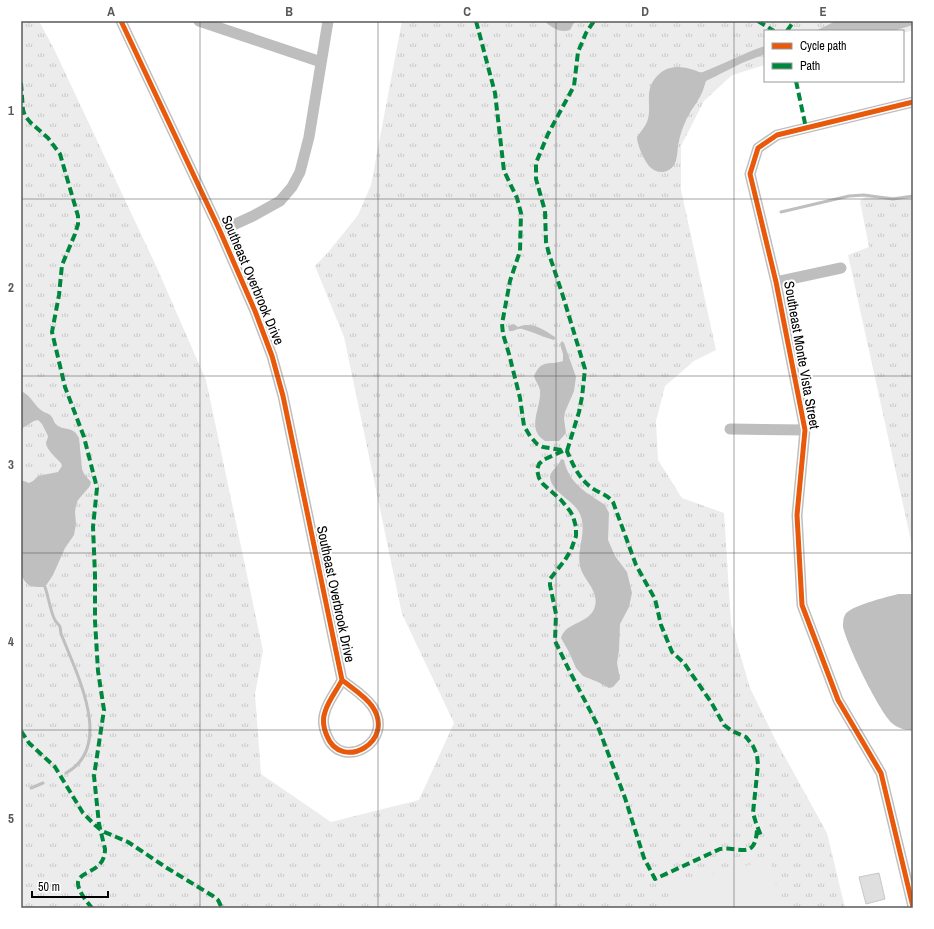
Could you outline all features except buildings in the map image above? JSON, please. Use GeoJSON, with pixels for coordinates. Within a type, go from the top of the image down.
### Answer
{"type":"FeatureCollection","features":[{"type":"Feature","properties":{"kind":"street"},"geometry":{"type":"LineString","coordinates":[[199,21],[321,62]]}},
{"type":"Feature","properties":{"kind":"street"},"geometry":{"type":"LineString","coordinates":[[220,231],[253,216],[280,201],[292,187],[300,172],[309,137],[328,21]]}},
{"type":"Feature","properties":{"kind":"street","name":"Southeast Overbrook Drive"},"geometry":{"type":"LineString","coordinates":[[123,22],[220,231],[255,311],[272,356],[282,396],[342,680],[372,706],[379,721],[376,737],[366,747],[355,753],[340,750],[330,744],[323,728],[324,713],[342,680]]}},
{"type":"Feature","properties":{"kind":"street","name":"Southeast Monte Vista Street"},"geometry":{"type":"LineString","coordinates":[[913,102],[777,135],[758,148],[750,174],[776,282],[805,430],[797,515],[802,605],[838,700],[881,773],[913,907]]}},
{"type":"Feature","properties":{"kind":"street"},"geometry":{"type":"LineString","coordinates":[[776,282],[841,268]]}},
{"type":"Feature","properties":{"kind":"street"},"geometry":{"type":"LineString","coordinates":[[730,429],[805,430]]}},
{"type":"Feature","properties":{"kind":"green space"},"geometry":{"type":"Polygon","coordinates":[[[21,21],[39,21],[53,47],[157,268],[206,380],[263,651],[255,694],[261,774],[331,822],[419,800],[454,723],[402,614],[344,337],[315,266],[358,215],[371,185],[402,21],[913,21],[913,30],[904,33],[904,30],[764,30],[764,65],[732,75],[704,101],[681,146],[681,190],[716,350],[694,361],[665,386],[656,421],[658,460],[682,498],[724,513],[731,623],[750,688],[775,739],[827,833],[845,908],[21,908],[21,21]]]}},
{"type":"Feature","properties":{"kind":"green space"},"geometry":{"type":"Polygon","coordinates":[[[867,196],[913,197],[913,550],[848,255],[869,247],[860,201],[867,196]]]}},
{"type":"Feature","properties":{"kind":"green space"},"geometry":{"type":"Polygon","coordinates":[[[770,860],[781,908],[673,908],[668,884],[770,860]]]}},
{"type":"Feature","properties":{"kind":"shaded area"},"geometry":{"type":"Polygon","coordinates":[[[544,21],[575,21],[570,30],[563,31],[553,28],[544,21]]]}},
{"type":"Feature","properties":{"kind":"shaded area"},"geometry":{"type":"Polygon","coordinates":[[[836,21],[913,21],[913,25],[896,30],[817,30],[836,21]]]}},
{"type":"Feature","properties":{"kind":"shaded area"},"geometry":{"type":"Polygon","coordinates":[[[764,46],[764,54],[742,63],[706,81],[701,96],[692,109],[683,127],[678,144],[676,160],[672,168],[659,172],[650,167],[638,144],[637,137],[648,119],[649,92],[650,87],[656,77],[665,70],[675,67],[703,72],[764,46]]]}},
{"type":"Feature","properties":{"kind":"shaded area"},"geometry":{"type":"Polygon","coordinates":[[[514,324],[518,327],[528,325],[538,327],[555,337],[555,339],[550,339],[522,329],[509,331],[508,326],[514,324]]]}},
{"type":"Feature","properties":{"kind":"shaded area"},"geometry":{"type":"Polygon","coordinates":[[[562,341],[576,377],[574,391],[565,412],[564,419],[566,433],[559,441],[545,441],[539,436],[536,430],[535,424],[540,390],[534,376],[537,370],[543,365],[563,361],[563,354],[560,344],[562,341]]]}},
{"type":"Feature","properties":{"kind":"shaded area"},"geometry":{"type":"Polygon","coordinates":[[[21,391],[28,395],[41,410],[50,415],[57,425],[72,430],[77,434],[79,438],[82,469],[84,474],[91,482],[90,486],[78,500],[76,505],[76,524],[74,535],[65,548],[53,575],[45,587],[30,586],[25,582],[21,574],[21,480],[29,483],[38,476],[58,472],[62,466],[46,445],[48,436],[42,424],[38,420],[21,429],[21,391]]]}},
{"type":"Feature","properties":{"kind":"shaded area"},"geometry":{"type":"Polygon","coordinates":[[[561,459],[564,460],[566,468],[579,487],[605,505],[609,513],[608,540],[615,556],[627,572],[632,593],[629,607],[620,624],[617,663],[620,679],[613,687],[609,688],[583,676],[576,668],[561,638],[568,628],[584,620],[593,612],[596,600],[593,590],[584,576],[580,566],[579,559],[583,530],[581,516],[574,505],[557,491],[551,482],[550,475],[561,459]]]}},
{"type":"Feature","properties":{"kind":"shaded area"},"geometry":{"type":"Polygon","coordinates":[[[898,594],[913,594],[913,730],[898,727],[887,717],[864,678],[843,627],[843,619],[845,615],[853,608],[898,594]]]}},
{"type":"Feature","properties":{"kind":"waterway"},"geometry":{"type":"LineString","coordinates":[[781,212],[849,196],[864,195],[893,199],[913,196]]}},
{"type":"Feature","properties":{"kind":"waterway"},"geometry":{"type":"LineString","coordinates":[[45,587],[55,621],[60,627],[61,634],[82,688],[88,708],[90,728],[88,745],[80,761],[66,773]]}},
{"type":"Feature","properties":{"kind":"waterway"},"geometry":{"type":"LineString","coordinates":[[31,788],[43,783]]}},
{"type":"Feature","properties":{"kind":"marked path"},"geometry":{"type":"LineString","coordinates":[[476,21],[495,93],[504,171],[517,198],[521,213],[520,251],[510,281],[502,324],[503,334],[520,398],[524,426],[537,444],[543,447],[567,451],[583,480],[613,502],[636,565],[655,599],[661,625],[672,652],[684,663],[711,702],[724,725],[732,731],[746,737],[753,746],[757,755],[758,765],[753,813],[761,836]]}},
{"type":"Feature","properties":{"kind":"marked path"},"geometry":{"type":"LineString","coordinates":[[567,451],[579,412],[585,369],[546,242],[545,211],[536,179],[536,163],[548,134],[574,86],[578,52],[586,33],[594,21]]}},
{"type":"Feature","properties":{"kind":"marked path"},"geometry":{"type":"LineString","coordinates":[[758,21],[772,30]]}},
{"type":"Feature","properties":{"kind":"marked path"},"geometry":{"type":"LineString","coordinates":[[788,30],[794,21]]}},
{"type":"Feature","properties":{"kind":"marked path"},"geometry":{"type":"LineString","coordinates":[[796,82],[806,128]]}},
{"type":"Feature","properties":{"kind":"marked path"},"geometry":{"type":"LineString","coordinates":[[21,83],[23,110],[25,116],[48,138],[60,154],[78,216],[78,224],[75,234],[62,265],[59,295],[52,332],[65,387],[84,437],[97,488],[93,527],[95,621],[98,671],[104,710],[94,776],[99,824],[105,849],[103,859],[98,866],[84,874],[79,879],[78,885],[82,894],[92,908]]}},
{"type":"Feature","properties":{"kind":"marked path"},"geometry":{"type":"LineString","coordinates":[[563,451],[543,460],[539,464],[537,470],[539,478],[543,484],[561,500],[570,511],[576,527],[576,536],[571,550],[550,579],[556,614],[555,641],[597,724],[625,798],[644,858],[655,879],[720,849],[749,849],[753,846],[756,840],[757,830]]}},
{"type":"Feature","properties":{"kind":"marked path"},"geometry":{"type":"LineString","coordinates":[[21,731],[29,743],[55,767],[83,813],[95,825],[102,831],[128,842],[213,896],[218,900],[222,908]]}},
{"type":"Feature","properties":{"kind":"cycle path"},"geometry":{"type":"LineString","coordinates":[[121,21],[220,231],[255,311],[272,356],[283,396],[342,680],[369,702],[378,719],[377,731],[372,741],[364,748],[354,752],[343,752],[334,747],[327,736],[324,727],[324,715],[326,708],[342,680]]}},
{"type":"Feature","properties":{"kind":"cycle path"},"geometry":{"type":"LineString","coordinates":[[913,102],[777,135],[758,148],[750,174],[776,282],[805,430],[797,515],[802,605],[838,700],[881,773],[913,907]]}}]}
